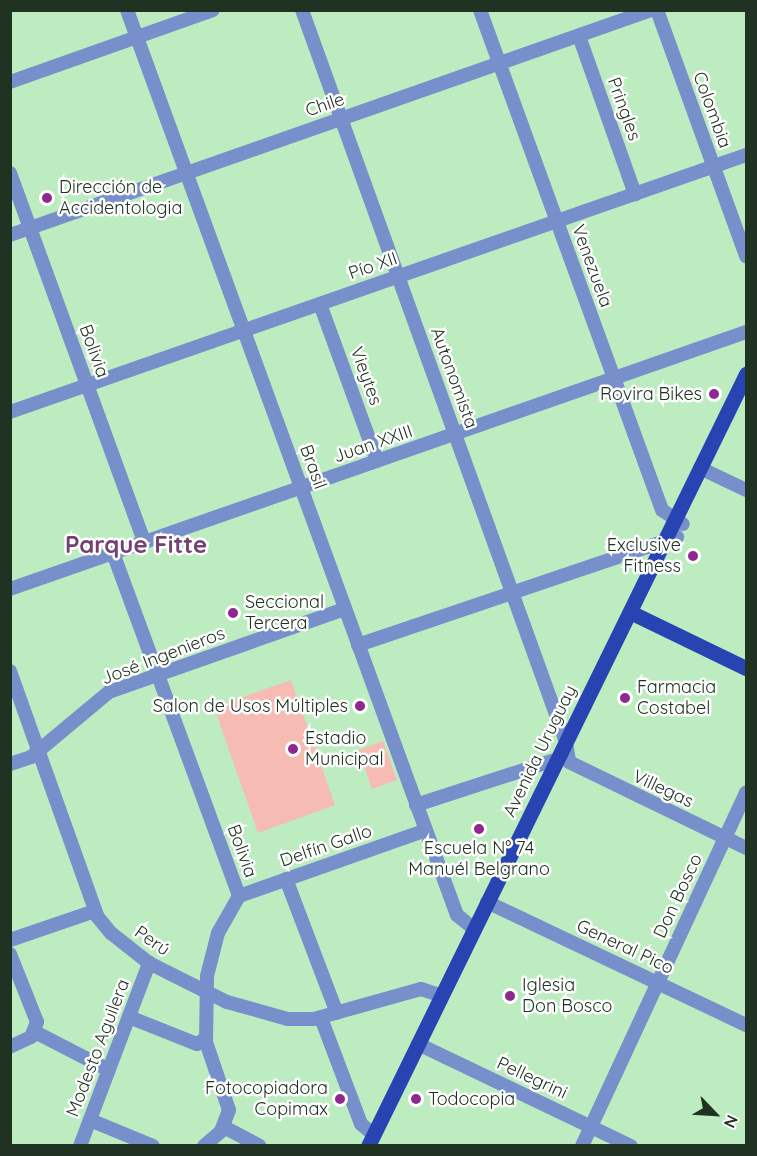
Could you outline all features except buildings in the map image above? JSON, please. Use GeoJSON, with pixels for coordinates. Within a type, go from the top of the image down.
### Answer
{"type":"FeatureCollection","features":[{"type":"Feature","properties":{"kind":"main road","name":"Avenida Uruguay"},"geometry":{"type":"LineString","coordinates":[[422,1046],[441,1018],[491,904],[705,470],[747,374]]}},
{"type":"Feature","properties":{"kind":"main road","name":"Avenida Uruguay"},"geometry":{"type":"LineString","coordinates":[[705,470],[747,395]]}},
{"type":"Feature","properties":{"kind":"main road","name":"Avenida Uruguay"},"geometry":{"type":"LineString","coordinates":[[563,759],[566,742],[634,614]]}},
{"type":"Feature","properties":{"kind":"main road"},"geometry":{"type":"LineString","coordinates":[[634,614],[747,668]]}},
{"type":"Feature","properties":{"kind":"main road","name":"Avenida Uruguay"},"geometry":{"type":"LineString","coordinates":[[373,1142],[422,1046],[442,996],[474,928],[491,904]]}},
{"type":"Feature","properties":{"kind":"main road"},"geometry":{"type":"LineString","coordinates":[[441,1018],[445,1001],[442,996]]}},
{"type":"Feature","properties":{"kind":"street","name":"Brasil"},"geometry":{"type":"LineString","coordinates":[[127,10],[457,915],[474,928]]}},
{"type":"Feature","properties":{"kind":"street"},"geometry":{"type":"LineString","coordinates":[[10,82],[213,10]]}},
{"type":"Feature","properties":{"kind":"street","name":"Autonomista"},"geometry":{"type":"LineString","coordinates":[[302,10],[566,742]]}},
{"type":"Feature","properties":{"kind":"street","name":"Venezuela"},"geometry":{"type":"LineString","coordinates":[[480,10],[662,510],[675,531]]}},
{"type":"Feature","properties":{"kind":"street","name":"Chile"},"geometry":{"type":"LineString","coordinates":[[10,234],[651,10]]}},
{"type":"Feature","properties":{"kind":"street","name":"Colombia"},"geometry":{"type":"LineString","coordinates":[[657,10],[747,256]]}},
{"type":"Feature","properties":{"kind":"street","name":"Pringles"},"geometry":{"type":"LineString","coordinates":[[579,36],[635,194]]}},
{"type":"Feature","properties":{"kind":"street","name":"Pío XII"},"geometry":{"type":"LineString","coordinates":[[10,412],[747,155]]}},
{"type":"Feature","properties":{"kind":"street","name":"Bolivia"},"geometry":{"type":"LineString","coordinates":[[10,172],[144,542]]}},
{"type":"Feature","properties":{"kind":"street","name":"Vieytes"},"geometry":{"type":"LineString","coordinates":[[320,304],[377,461]]}},
{"type":"Feature","properties":{"kind":"street","name":"Juan XXIII"},"geometry":{"type":"LineString","coordinates":[[10,589],[747,332]]}},
{"type":"Feature","properties":{"kind":"street"},"geometry":{"type":"LineString","coordinates":[[705,470],[747,490]]}},
{"type":"Feature","properties":{"kind":"street"},"geometry":{"type":"LineString","coordinates":[[358,645],[512,593],[675,531]]}},
{"type":"Feature","properties":{"kind":"street","name":"Bolivia"},"geometry":{"type":"LineString","coordinates":[[113,553],[238,896],[215,941],[206,993],[205,1039],[228,1101],[224,1127]]}},
{"type":"Feature","properties":{"kind":"street","name":"José Ingenieros"},"geometry":{"type":"LineString","coordinates":[[10,764],[30,757],[38,748],[109,692],[345,609]]}},
{"type":"Feature","properties":{"kind":"street","name":"Perú"},"geometry":{"type":"LineString","coordinates":[[10,671],[95,911],[111,933],[150,963],[206,993],[270,1016],[296,1020],[321,1018],[421,988],[442,996]]}},
{"type":"Feature","properties":{"kind":"street"},"geometry":{"type":"LineString","coordinates":[[416,805],[563,759]]}},
{"type":"Feature","properties":{"kind":"street","name":"Villegas"},"geometry":{"type":"LineString","coordinates":[[563,759],[574,767],[747,848]]}},
{"type":"Feature","properties":{"kind":"street","name":"Don Bosco"},"geometry":{"type":"LineString","coordinates":[[582,1146],[747,792]]}},
{"type":"Feature","properties":{"kind":"street","name":"Delfín Gallo"},"geometry":{"type":"LineString","coordinates":[[238,896],[426,830]]}},
{"type":"Feature","properties":{"kind":"street"},"geometry":{"type":"LineString","coordinates":[[286,879],[337,1013]]}},
{"type":"Feature","properties":{"kind":"street","name":"General Pico"},"geometry":{"type":"LineString","coordinates":[[491,904],[747,1025]]}},
{"type":"Feature","properties":{"kind":"street"},"geometry":{"type":"LineString","coordinates":[[10,940],[95,911]]}},
{"type":"Feature","properties":{"kind":"street"},"geometry":{"type":"LineString","coordinates":[[10,954],[36,1015],[35,1032],[25,1042],[10,1047]]}},
{"type":"Feature","properties":{"kind":"street","name":"Modesto Aguilera"},"geometry":{"type":"LineString","coordinates":[[80,1146],[150,963]]}},
{"type":"Feature","properties":{"kind":"street"},"geometry":{"type":"LineString","coordinates":[[129,1017],[197,1044],[205,1039]]}},
{"type":"Feature","properties":{"kind":"street"},"geometry":{"type":"LineString","coordinates":[[321,1018],[361,1124],[373,1142]]}},
{"type":"Feature","properties":{"kind":"street"},"geometry":{"type":"LineString","coordinates":[[35,1032],[109,1070]]}},
{"type":"Feature","properties":{"kind":"street","name":"Pellegrini"},"geometry":{"type":"LineString","coordinates":[[422,1046],[631,1146]]}},
{"type":"Feature","properties":{"kind":"street"},"geometry":{"type":"LineString","coordinates":[[90,1120],[153,1146]]}},
{"type":"Feature","properties":{"kind":"street"},"geometry":{"type":"LineString","coordinates":[[204,1146],[224,1127],[259,1146]]}},
{"type":"Feature","properties":{"kind":"shaded area"},"geometry":{"type":"Polygon","coordinates":[[[291,680],[335,805],[258,833],[214,707],[291,680]]]}},
{"type":"Feature","properties":{"kind":"shaded area"},"geometry":{"type":"Polygon","coordinates":[[[383,741],[397,780],[372,789],[359,750],[383,741]]]}},
{"type":"Feature","properties":{"kind":"place","name":"Dirección de Accidentologia"},"geometry":{"type":"Point","coordinates":[47,198]}},
{"type":"Feature","properties":{"kind":"place","name":"Rovira Bikes"},"geometry":{"type":"Point","coordinates":[714,394]}},
{"type":"Feature","properties":{"kind":"place","name":"Exclusive Fitness"},"geometry":{"type":"Point","coordinates":[693,556]}},
{"type":"Feature","properties":{"kind":"place","name":"Seccional Tercera"},"geometry":{"type":"Point","coordinates":[233,613]}},
{"type":"Feature","properties":{"kind":"place","name":"Farmacia Costabel"},"geometry":{"type":"Point","coordinates":[625,698]}},
{"type":"Feature","properties":{"kind":"place","name":"Salon de Usos Múltiples"},"geometry":{"type":"Point","coordinates":[360,706]}},
{"type":"Feature","properties":{"kind":"place","name":"Estadio Municipal"},"geometry":{"type":"Point","coordinates":[293,749]}},
{"type":"Feature","properties":{"kind":"place","name":"Escuela N° 74 Manuél Belgrano"},"geometry":{"type":"Point","coordinates":[479,829]}},
{"type":"Feature","properties":{"kind":"place","name":"Iglesia Don Bosco"},"geometry":{"type":"Point","coordinates":[510,996]}},
{"type":"Feature","properties":{"kind":"place","name":"Fotocopiadora Copimax"},"geometry":{"type":"Point","coordinates":[340,1099]}},
{"type":"Feature","properties":{"kind":"place","name":"Todocopia"},"geometry":{"type":"Point","coordinates":[416,1099]}},
{"type":"Feature","properties":{"kind":"district","name":"Parque Fitte"},"geometry":{"type":"Point","coordinates":[136,545]}}]}
